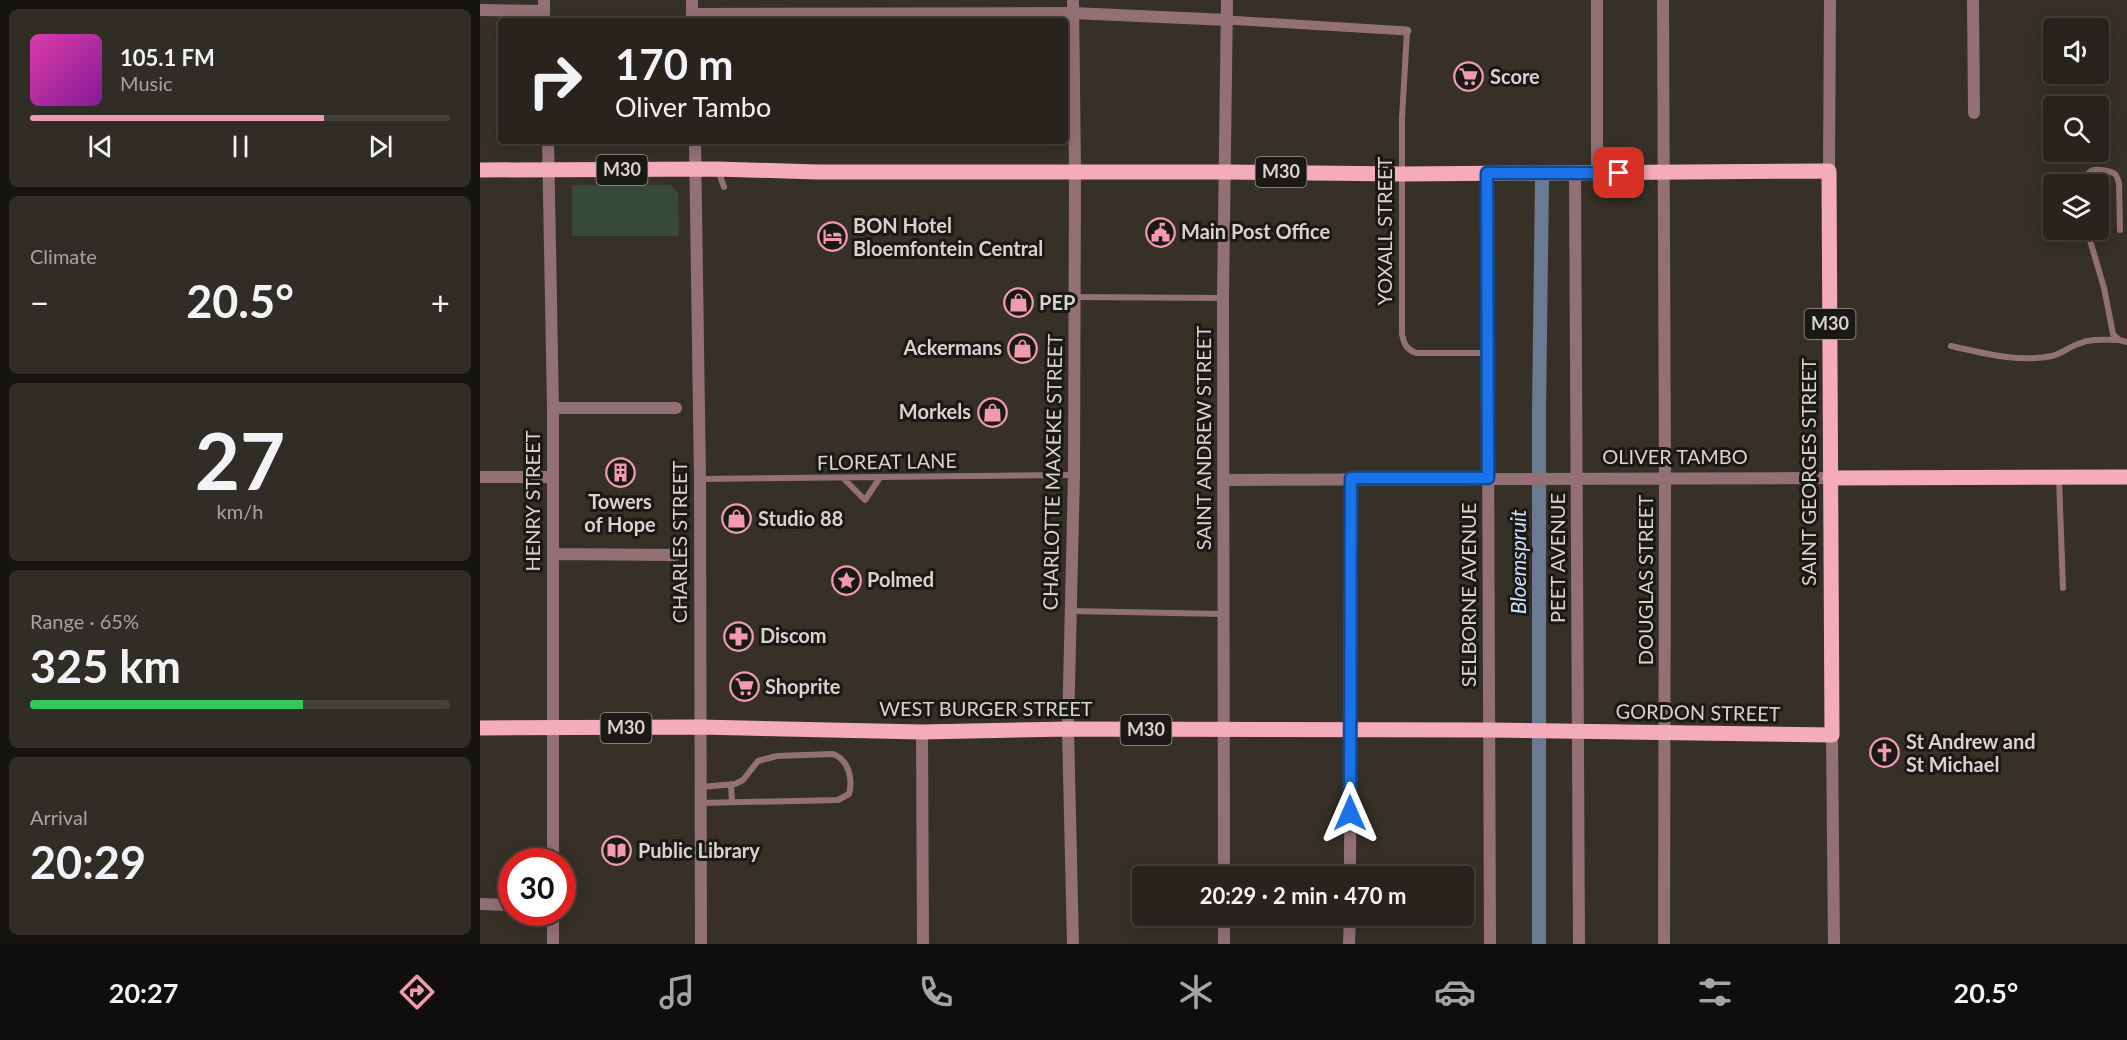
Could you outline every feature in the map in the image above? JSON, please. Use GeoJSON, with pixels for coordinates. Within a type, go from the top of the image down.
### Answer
{"type":"FeatureCollection","features":[{"type":"Feature","properties":{"kind":"main road","name":"M30"},"geometry":{"type":"LineString","coordinates":[[480,170],[1226,171],[1401,174],[1597,172],[1664,174],[1829,171]]}},
{"type":"Feature","properties":{"kind":"main road","name":"SAINT GEORGES STREET"},"geometry":{"type":"LineString","coordinates":[[1829,171],[1832,735]]}},
{"type":"Feature","properties":{"kind":"main road","name":"OLIVER TAMBO"},"geometry":{"type":"LineString","coordinates":[[1830,478],[2127,477]]}},
{"type":"Feature","properties":{"kind":"main road","name":"WEST BURGER STREET"},"geometry":{"type":"LineString","coordinates":[[480,728],[700,727],[922,732],[1068,729],[1350,729],[1571,732]]}},
{"type":"Feature","properties":{"kind":"main road","name":"GORDON STREET"},"geometry":{"type":"LineString","coordinates":[[1571,732],[1832,735]]}},
{"type":"Feature","properties":{"kind":"street"},"geometry":{"type":"LineString","coordinates":[[692,0],[692,17],[1073,6],[1227,20],[1407,31]]}},
{"type":"Feature","properties":{"kind":"street","name":"SAINT ANDREW STREET"},"geometry":{"type":"LineString","coordinates":[[1224,866],[1223,298],[1227,0]]}},
{"type":"Feature","properties":{"kind":"street"},"geometry":{"type":"LineString","coordinates":[[1597,172],[1598,0]]}},
{"type":"Feature","properties":{"kind":"street","name":"DOUGLAS STREET"},"geometry":{"type":"LineString","coordinates":[[1663,0],[1664,944]]}},
{"type":"Feature","properties":{"kind":"street","name":"SAINT GEORGES STREET"},"geometry":{"type":"LineString","coordinates":[[1829,171],[1830,0]]}},
{"type":"Feature","properties":{"kind":"street"},"geometry":{"type":"LineString","coordinates":[[1973,0],[1974,113]]}},
{"type":"Feature","properties":{"kind":"street","name":"CHARLOTTE MAXEKE STREET"},"geometry":{"type":"LineString","coordinates":[[1073,6],[1074,475],[1068,729],[1073,944]]}},
{"type":"Feature","properties":{"kind":"street"},"geometry":{"type":"LineString","coordinates":[[480,10],[544,11]]}},
{"type":"Feature","properties":{"kind":"street","name":"HENRY STREET"},"geometry":{"type":"LineString","coordinates":[[548,144],[553,408],[553,848]]}},
{"type":"Feature","properties":{"kind":"street","name":"CHARLES STREET"},"geometry":{"type":"LineString","coordinates":[[695,144],[700,479],[701,944]]}},
{"type":"Feature","properties":{"kind":"street","name":"PEET AVENUE"},"geometry":{"type":"LineString","coordinates":[[1575,172],[1571,478],[1571,732],[1579,944]]}},
{"type":"Feature","properties":{"kind":"street","name":"SELBORNE AVENUE"},"geometry":{"type":"LineString","coordinates":[[1487,173],[1490,944]]}},
{"type":"Feature","properties":{"kind":"street"},"geometry":{"type":"LineString","coordinates":[[553,408],[676,408]]}},
{"type":"Feature","properties":{"kind":"street"},"geometry":{"type":"LineString","coordinates":[[480,477],[553,477]]}},
{"type":"Feature","properties":{"kind":"street"},"geometry":{"type":"LineString","coordinates":[[1350,866],[1351,478]]}},
{"type":"Feature","properties":{"kind":"street","name":"OLIVER TAMBO"},"geometry":{"type":"LineString","coordinates":[[1223,480],[1830,478]]}},
{"type":"Feature","properties":{"kind":"street"},"geometry":{"type":"LineString","coordinates":[[553,554],[675,555]]}},
{"type":"Feature","properties":{"kind":"street"},"geometry":{"type":"LineString","coordinates":[[922,732],[923,944]]}},
{"type":"Feature","properties":{"kind":"street","name":"SAINT GEORGES STREET"},"geometry":{"type":"LineString","coordinates":[[1832,735],[1834,944]]}},
{"type":"Feature","properties":{"kind":"street"},"geometry":{"type":"LineString","coordinates":[[480,904],[498,905]]}},
{"type":"Feature","properties":{"kind":"street"},"geometry":{"type":"LineString","coordinates":[[553,926],[553,944]]}},
{"type":"Feature","properties":{"kind":"street"},"geometry":{"type":"LineString","coordinates":[[1224,926],[1224,944]]}},
{"type":"Feature","properties":{"kind":"street"},"geometry":{"type":"LineString","coordinates":[[1349,944],[1350,926]]}},
{"type":"Feature","properties":{"kind":"lane","name":"YOXALL STREET"},"geometry":{"type":"LineString","coordinates":[[1407,31],[1401,174],[1404,344],[1416,353],[1488,353]]}},
{"type":"Feature","properties":{"kind":"lane"},"geometry":{"type":"LineString","coordinates":[[2088,174],[2096,170],[2114,173],[2117,176],[2120,183],[2120,230]]}},
{"type":"Feature","properties":{"kind":"lane"},"geometry":{"type":"LineString","coordinates":[[2090,240],[2114,334],[2119,340]]}},
{"type":"Feature","properties":{"kind":"lane"},"geometry":{"type":"LineString","coordinates":[[1075,297],[1223,298]]}},
{"type":"Feature","properties":{"kind":"lane"},"geometry":{"type":"LineString","coordinates":[[1951,346],[1994,356],[2038,358],[2055,356],[2092,339],[2127,342]]}},
{"type":"Feature","properties":{"kind":"lane","name":"FLOREAT LANE"},"geometry":{"type":"LineString","coordinates":[[700,479],[879,479],[1074,475]]}},
{"type":"Feature","properties":{"kind":"lane"},"geometry":{"type":"LineString","coordinates":[[2059,477],[2063,588]]}},
{"type":"Feature","properties":{"kind":"lane"},"geometry":{"type":"LineString","coordinates":[[844,479],[865,500],[879,479]]}},
{"type":"Feature","properties":{"kind":"lane"},"geometry":{"type":"LineString","coordinates":[[1071,611],[1225,614]]}},
{"type":"Feature","properties":{"kind":"lane"},"geometry":{"type":"LineString","coordinates":[[700,787],[731,784],[743,780],[758,761],[777,756],[833,754],[840,757],[849,771],[851,784],[849,794],[838,800],[700,803]]}},
{"type":"Feature","properties":{"kind":"lane"},"geometry":{"type":"LineString","coordinates":[[731,784],[732,802]]}},
{"type":"Feature","properties":{"kind":"green space"},"geometry":{"type":"Polygon","coordinates":[[[572,185],[671,185],[678,193],[679,236],[572,236],[572,185]]]}},
{"type":"Feature","properties":{"kind":"waterway","name":"Bloemspruit"},"geometry":{"type":"LineString","coordinates":[[1539,944],[1539,411],[1542,180]]}},
{"type":"Feature","properties":{"kind":"place","name":"Score"},"geometry":{"type":"Point","coordinates":[1469,77]}},
{"type":"Feature","properties":{"kind":"place","name":"Main Post Office"},"geometry":{"type":"Point","coordinates":[1160,232]}},
{"type":"Feature","properties":{"kind":"place","name":"BON Hotel Bloemfontein Central"},"geometry":{"type":"Point","coordinates":[832,237]}},
{"type":"Feature","properties":{"kind":"place","name":"PEP"},"geometry":{"type":"Point","coordinates":[1018,303]}},
{"type":"Feature","properties":{"kind":"place","name":"Ackermans"},"geometry":{"type":"Point","coordinates":[1023,348]}},
{"type":"Feature","properties":{"kind":"place","name":"Morkels"},"geometry":{"type":"Point","coordinates":[992,412]}},
{"type":"Feature","properties":{"kind":"place","name":"Towers of Hope"},"geometry":{"type":"Point","coordinates":[620,472]}},
{"type":"Feature","properties":{"kind":"place","name":"Studio 88"},"geometry":{"type":"Point","coordinates":[737,519]}},
{"type":"Feature","properties":{"kind":"place","name":"Polmed"},"geometry":{"type":"Point","coordinates":[846,580]}},
{"type":"Feature","properties":{"kind":"place","name":"Discom"},"geometry":{"type":"Point","coordinates":[739,636]}},
{"type":"Feature","properties":{"kind":"place","name":"Shoprite"},"geometry":{"type":"Point","coordinates":[744,687]}},
{"type":"Feature","properties":{"kind":"place","name":"St Andrew and St Michael"},"geometry":{"type":"Point","coordinates":[1885,753]}},
{"type":"Feature","properties":{"kind":"place","name":"Public Library"},"geometry":{"type":"Point","coordinates":[617,851]}},
{"type":"Feature","properties":{"kind":"route"},"geometry":{"type":"LineString","coordinates":[[1350,813],[1351,478],[1488,478],[1487,173],[1619,173]]}}]}
